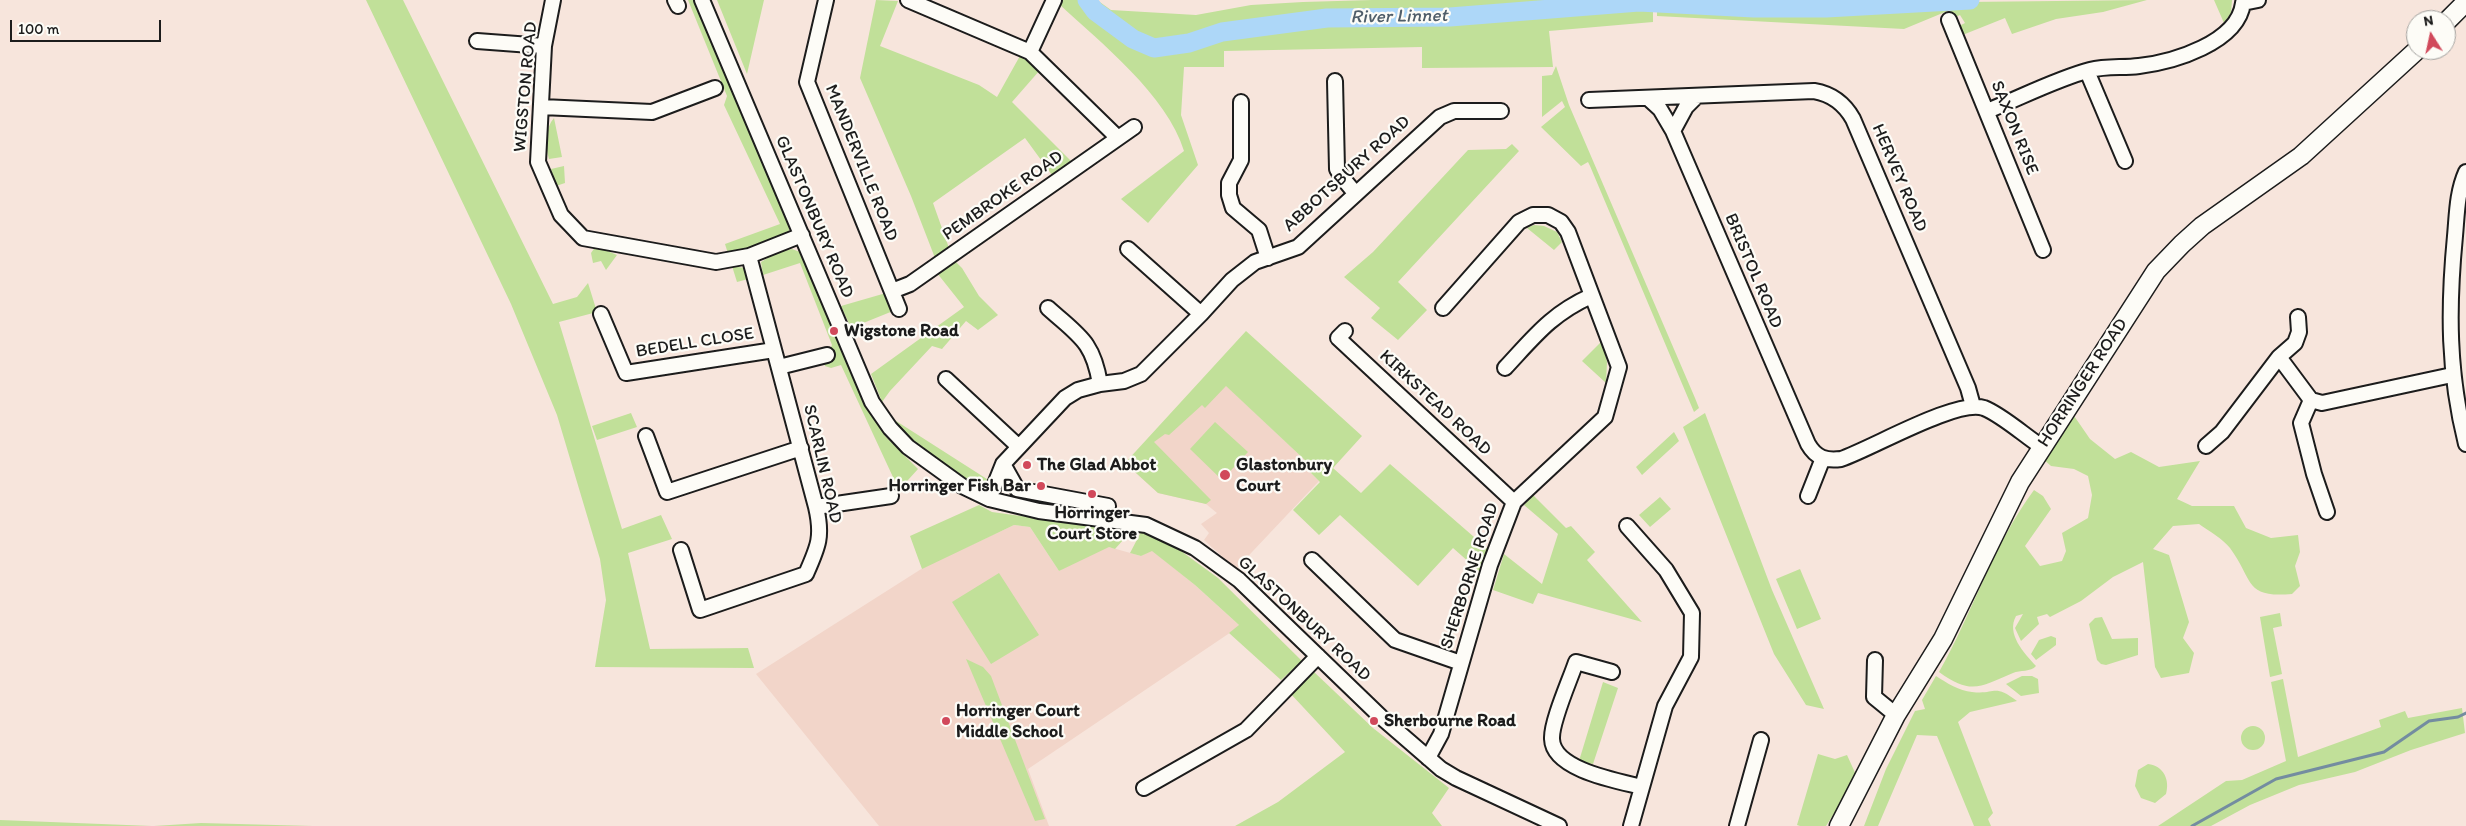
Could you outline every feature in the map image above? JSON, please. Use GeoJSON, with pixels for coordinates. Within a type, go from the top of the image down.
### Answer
{"type":"FeatureCollection","features":[{"type":"Feature","properties":{"kind":"main road"},"geometry":{"type":"LineString","coordinates":[[2456,12],[2466,2]]}},
{"type":"Feature","properties":{"kind":"main road","name":"HORRINGER ROAD"},"geometry":{"type":"LineString","coordinates":[[1839,826],[1896,714],[1943,639],[2020,482],[2151,279],[2182,244],[2202,226],[2300,156],[2406,60]]}},
{"type":"Feature","properties":{"kind":"main road","name":"HORRINGER ROAD"},"geometry":{"type":"LineString","coordinates":[[1845,826],[1853,801]]}},
{"type":"Feature","properties":{"kind":"street","name":"WIGSTON ROAD"},"geometry":{"type":"LineString","coordinates":[[553,0],[544,46],[538,162],[561,215],[583,238],[716,262],[750,256],[802,235]]}},
{"type":"Feature","properties":{"kind":"street","name":"GLASTONBURY ROAD"},"geometry":{"type":"LineString","coordinates":[[702,0],[872,402],[890,428],[914,452],[962,486],[989,499],[1031,509],[1139,524],[1168,534],[1195,548],[1239,580],[1381,717],[1428,758],[1456,778],[1559,826]]}},
{"type":"Feature","properties":{"kind":"street","name":"MANDERVILLE ROAD"},"geometry":{"type":"LineString","coordinates":[[826,0],[808,82],[899,308]]}},
{"type":"Feature","properties":{"kind":"street"},"geometry":{"type":"LineString","coordinates":[[908,0],[1030,52],[1118,138]]}},
{"type":"Feature","properties":{"kind":"street"},"geometry":{"type":"LineString","coordinates":[[1030,52],[1054,0]]}},
{"type":"Feature","properties":{"kind":"street"},"geometry":{"type":"LineString","coordinates":[[1987,111],[2087,71],[2169,61],[2192,53],[2212,42],[2233,25],[2242,10],[2242,2],[2258,0]]}},
{"type":"Feature","properties":{"kind":"street","name":"SAXON RISE"},"geometry":{"type":"LineString","coordinates":[[1949,20],[2043,250]]}},
{"type":"Feature","properties":{"kind":"street"},"geometry":{"type":"LineString","coordinates":[[477,41],[544,46]]}},
{"type":"Feature","properties":{"kind":"street"},"geometry":{"type":"LineString","coordinates":[[2087,71],[2124,161]]}},
{"type":"Feature","properties":{"kind":"street"},"geometry":{"type":"LineString","coordinates":[[1335,81],[1337,169],[1355,193]]}},
{"type":"Feature","properties":{"kind":"street"},"geometry":{"type":"LineString","coordinates":[[542,107],[652,112],[715,88]]}},
{"type":"Feature","properties":{"kind":"street","name":"HERVEY ROAD"},"geometry":{"type":"LineString","coordinates":[[1589,100],[1814,91],[1828,94],[1847,109],[1964,379],[1973,406]]}},
{"type":"Feature","properties":{"kind":"street"},"geometry":{"type":"LineString","coordinates":[[1673,131],[1686,107],[1697,96]]}},
{"type":"Feature","properties":{"kind":"street","name":"BRISTOL ROAD"},"geometry":{"type":"LineString","coordinates":[[1648,98],[1660,109],[1673,131],[1808,444],[1816,455],[1823,458]]}},
{"type":"Feature","properties":{"kind":"street"},"geometry":{"type":"LineString","coordinates":[[1241,102],[1241,160],[1229,183],[1229,195],[1234,208],[1259,230],[1268,258]]}},
{"type":"Feature","properties":{"kind":"street","name":"ABBOTSBURY ROAD"},"geometry":{"type":"LineString","coordinates":[[989,499],[1003,464],[1065,398],[1078,390],[1100,384],[1124,381],[1141,374],[1232,280],[1255,262],[1298,247],[1440,116],[1454,111],[1501,111]]}},
{"type":"Feature","properties":{"kind":"street","name":"PEMBROKE ROAD"},"geometry":{"type":"LineString","coordinates":[[892,291],[910,284],[1134,127]]}},
{"type":"Feature","properties":{"kind":"street"},"geometry":{"type":"LineString","coordinates":[[2466,172],[2460,186],[2451,276],[2450,325],[2452,375],[2466,444]]}},
{"type":"Feature","properties":{"kind":"street","name":"SHERBORNE ROAD"},"geometry":{"type":"LineString","coordinates":[[1428,758],[1441,734],[1490,564],[1514,502],[1606,417],[1619,367],[1568,232],[1561,222],[1548,215],[1533,215],[1519,222],[1443,308]]}},
{"type":"Feature","properties":{"kind":"street"},"geometry":{"type":"LineString","coordinates":[[1128,249],[1201,314]]}},
{"type":"Feature","properties":{"kind":"street","name":"SCARLIN ROAD"},"geometry":{"type":"LineString","coordinates":[[681,550],[700,610],[806,574],[819,546],[821,528],[750,256]]}},
{"type":"Feature","properties":{"kind":"street"},"geometry":{"type":"LineString","coordinates":[[1505,368],[1552,318],[1571,305],[1591,296]]}},
{"type":"Feature","properties":{"kind":"street"},"geometry":{"type":"LineString","coordinates":[[1048,308],[1092,350],[1100,384]]}},
{"type":"Feature","properties":{"kind":"street","name":"BEDELL CLOSE"},"geometry":{"type":"LineString","coordinates":[[601,314],[626,374],[774,350]]}},
{"type":"Feature","properties":{"kind":"street"},"geometry":{"type":"LineString","coordinates":[[2206,446],[2222,432],[2279,357],[2295,343],[2299,332],[2298,317]]}},
{"type":"Feature","properties":{"kind":"street","name":"KIRKSTEAD ROAD"},"geometry":{"type":"LineString","coordinates":[[1345,331],[1338,338],[1514,502]]}},
{"type":"Feature","properties":{"kind":"street"},"geometry":{"type":"LineString","coordinates":[[2279,357],[2311,400],[2322,403],[2452,375]]}},
{"type":"Feature","properties":{"kind":"street"},"geometry":{"type":"LineString","coordinates":[[779,367],[825,359]]}},
{"type":"Feature","properties":{"kind":"street"},"geometry":{"type":"LineString","coordinates":[[946,379],[1018,446]]}},
{"type":"Feature","properties":{"kind":"street"},"geometry":{"type":"LineString","coordinates":[[2311,400],[2301,423],[2314,474],[2327,512]]}},
{"type":"Feature","properties":{"kind":"street"},"geometry":{"type":"LineString","coordinates":[[1808,496],[1823,458],[1833,460],[1846,457],[1953,411],[1973,406],[1992,412],[2042,447]]}},
{"type":"Feature","properties":{"kind":"street"},"geometry":{"type":"LineString","coordinates":[[646,436],[667,492],[801,448]]}},
{"type":"Feature","properties":{"kind":"street"},"geometry":{"type":"LineString","coordinates":[[1003,464],[1016,489],[1108,506]]}},
{"type":"Feature","properties":{"kind":"street"},"geometry":{"type":"LineString","coordinates":[[816,507],[891,496]]}},
{"type":"Feature","properties":{"kind":"street"},"geometry":{"type":"LineString","coordinates":[[1627,526],[1666,570],[1692,613],[1691,657],[1665,706],[1631,826]]}},
{"type":"Feature","properties":{"kind":"street"},"geometry":{"type":"LineString","coordinates":[[1312,560],[1395,640],[1461,663]]}},
{"type":"Feature","properties":{"kind":"street"},"geometry":{"type":"LineString","coordinates":[[1144,788],[1246,730],[1318,656]]}},
{"type":"Feature","properties":{"kind":"street"},"geometry":{"type":"LineString","coordinates":[[1875,660],[1874,697],[1896,714]]}},
{"type":"Feature","properties":{"kind":"street"},"geometry":{"type":"LineString","coordinates":[[1612,672],[1576,662],[1553,730],[1553,746],[1562,760],[1583,770],[1605,778],[1642,787]]}},
{"type":"Feature","properties":{"kind":"street"},"geometry":{"type":"LineString","coordinates":[[1737,826],[1761,740]]}},
{"type":"Feature","properties":{"kind":"shaded area","name":"Glastonbury Court"},"geometry":{"type":"Polygon","coordinates":[[[1212,372],[1308,463],[1307,469],[1319,481],[1236,569],[1204,540],[1209,533],[1201,524],[1217,513],[1206,504],[1158,493],[1126,464],[1212,372]]]}},
{"type":"Feature","properties":{"kind":"shaded area","name":"Horringer Court Middle School"},"geometry":{"type":"Polygon","coordinates":[[[1014,525],[1030,527],[1059,571],[1093,548],[1109,547],[1141,556],[1152,550],[1195,585],[1240,626],[1028,769],[1049,826],[879,826],[756,674],[926,566],[1014,525]]]}},
{"type":"Feature","properties":{"kind":"green space"},"geometry":{"type":"Polygon","coordinates":[[[366,0],[403,0],[553,304],[577,297],[588,283],[597,312],[559,322],[622,529],[661,515],[672,539],[628,553],[650,649],[748,648],[754,668],[595,667],[606,600],[600,559],[557,415],[511,304],[366,0]]]}},
{"type":"Feature","properties":{"kind":"green space"},"geometry":{"type":"Polygon","coordinates":[[[688,0],[701,0],[790,227],[786,238],[730,260],[725,244],[780,224],[724,105],[727,96],[688,0]]]}},
{"type":"Feature","properties":{"kind":"green space"},"geometry":{"type":"Polygon","coordinates":[[[717,0],[764,0],[747,74],[717,0]]]}},
{"type":"Feature","properties":{"kind":"green space"},"geometry":{"type":"Polygon","coordinates":[[[876,0],[898,1],[880,46],[979,85],[997,97],[1021,54],[1040,70],[1012,102],[1071,161],[1052,175],[1025,138],[933,203],[949,248],[935,258],[911,196],[860,78],[876,0]]]}},
{"type":"Feature","properties":{"kind":"green space"},"geometry":{"type":"Polygon","coordinates":[[[1060,0],[1097,0],[1111,10],[1196,15],[1251,5],[1303,2],[1372,0],[1650,0],[1653,22],[1549,31],[1553,67],[1422,68],[1422,47],[1224,51],[1224,67],[1184,67],[1181,115],[1198,165],[1148,223],[1121,199],[1184,151],[1175,130],[1148,90],[1113,53],[1059,4],[1060,0]]]}},
{"type":"Feature","properties":{"kind":"green space"},"geometry":{"type":"Polygon","coordinates":[[[1789,0],[1909,0],[1899,8],[1966,2],[2147,0],[2103,12],[2056,19],[2012,34],[2005,18],[1960,36],[1959,26],[1965,23],[1960,15],[1953,18],[1950,10],[1904,29],[1657,16],[1657,1],[1745,5],[1789,0]]]}},
{"type":"Feature","properties":{"kind":"green space"},"geometry":{"type":"Polygon","coordinates":[[[2214,0],[2232,0],[2231,13],[2224,23],[2214,0]]]}},
{"type":"Feature","properties":{"kind":"green space"},"geometry":{"type":"Polygon","coordinates":[[[1556,66],[1569,105],[1699,408],[1694,412],[1588,162],[1581,166],[1541,127],[1565,107],[1562,101],[1542,117],[1542,76],[1552,75],[1556,66]]]}},
{"type":"Feature","properties":{"kind":"green space"},"geometry":{"type":"Polygon","coordinates":[[[554,118],[562,157],[549,159],[547,137],[549,127],[554,118]]]}},
{"type":"Feature","properties":{"kind":"green space"},"geometry":{"type":"Polygon","coordinates":[[[1512,144],[1519,151],[1398,282],[1427,310],[1398,340],[1371,318],[1380,308],[1344,277],[1373,252],[1468,150],[1506,149],[1512,144]]]}},
{"type":"Feature","properties":{"kind":"green space"},"geometry":{"type":"Polygon","coordinates":[[[564,166],[565,183],[556,186],[551,169],[564,166]]]}},
{"type":"Feature","properties":{"kind":"green space"},"geometry":{"type":"Polygon","coordinates":[[[1534,225],[1544,226],[1557,232],[1562,242],[1554,250],[1527,228],[1534,225]]]}},
{"type":"Feature","properties":{"kind":"green space"},"geometry":{"type":"Polygon","coordinates":[[[596,246],[617,255],[606,270],[601,261],[593,263],[591,253],[596,246]]]}},
{"type":"Feature","properties":{"kind":"green space"},"geometry":{"type":"Polygon","coordinates":[[[792,249],[800,252],[808,266],[885,436],[918,469],[899,490],[841,365],[831,368],[825,366],[822,357],[827,355],[832,345],[800,263],[763,275],[761,262],[776,253],[792,249]]]}},
{"type":"Feature","properties":{"kind":"green space"},"geometry":{"type":"Polygon","coordinates":[[[955,261],[962,268],[979,296],[998,315],[978,330],[966,321],[942,349],[932,346],[882,402],[871,374],[964,307],[937,273],[955,261]]]}},
{"type":"Feature","properties":{"kind":"green space"},"geometry":{"type":"Polygon","coordinates":[[[732,266],[745,268],[752,278],[737,282],[732,266]]]}},
{"type":"Feature","properties":{"kind":"green space"},"geometry":{"type":"Polygon","coordinates":[[[886,293],[893,311],[851,328],[841,306],[886,293]]]}},
{"type":"Feature","properties":{"kind":"green space"},"geometry":{"type":"Polygon","coordinates":[[[1246,331],[1362,436],[1333,468],[1361,493],[1390,464],[1489,550],[1479,571],[1453,548],[1418,586],[1340,515],[1319,535],[1293,510],[1320,482],[1307,469],[1308,463],[1226,386],[1205,408],[1202,405],[1169,435],[1165,434],[1154,442],[1211,500],[1206,504],[1158,493],[1125,463],[1246,331]]]}},
{"type":"Feature","properties":{"kind":"green space"},"geometry":{"type":"Polygon","coordinates":[[[1602,341],[1607,362],[1606,383],[1582,361],[1602,341]]]}},
{"type":"Feature","properties":{"kind":"green space"},"geometry":{"type":"Polygon","coordinates":[[[2070,410],[2090,439],[2115,459],[2131,452],[2159,467],[2200,461],[2177,499],[2192,506],[2234,506],[2246,528],[2271,538],[2298,535],[2300,552],[2295,566],[2300,586],[2292,594],[2277,595],[2258,590],[2252,585],[2230,548],[2220,538],[2199,524],[2173,526],[2153,549],[2169,555],[2189,622],[2183,638],[2194,653],[2189,673],[2161,678],[2155,667],[2143,562],[2113,577],[2081,601],[2050,617],[2047,614],[2037,617],[2039,624],[2021,641],[2015,628],[2023,614],[2016,616],[2013,623],[2015,636],[2022,649],[2036,666],[2034,668],[2013,673],[1984,685],[1968,686],[1960,684],[1939,672],[2007,533],[2034,490],[2043,496],[2051,509],[2025,546],[2040,566],[2062,561],[2066,551],[2062,533],[2088,518],[2092,495],[2088,476],[2074,469],[2051,466],[2042,458],[2070,410]]]}},
{"type":"Feature","properties":{"kind":"green space"},"geometry":{"type":"Polygon","coordinates":[[[631,413],[637,427],[597,440],[592,426],[631,413]]]}},
{"type":"Feature","properties":{"kind":"green space"},"geometry":{"type":"Polygon","coordinates":[[[1705,413],[1772,590],[1824,709],[1806,705],[1774,654],[1683,427],[1705,413]]]}},
{"type":"Feature","properties":{"kind":"green space"},"geometry":{"type":"Polygon","coordinates":[[[893,419],[990,481],[975,487],[954,474],[917,448],[898,429],[893,419]]]}},
{"type":"Feature","properties":{"kind":"green space"},"geometry":{"type":"Polygon","coordinates":[[[1215,422],[1248,452],[1222,480],[1190,449],[1215,422]]]}},
{"type":"Feature","properties":{"kind":"green space"},"geometry":{"type":"Polygon","coordinates":[[[1674,432],[1679,441],[1642,475],[1636,467],[1674,432]]]}},
{"type":"Feature","properties":{"kind":"green space"},"geometry":{"type":"Polygon","coordinates":[[[1533,495],[1566,528],[1571,526],[1595,552],[1587,560],[1642,622],[1538,593],[1533,604],[1493,590],[1504,554],[1542,584],[1558,534],[1524,505],[1533,495]]]}},
{"type":"Feature","properties":{"kind":"green space"},"geometry":{"type":"Polygon","coordinates":[[[1660,497],[1671,509],[1650,527],[1639,515],[1660,497]]]}},
{"type":"Feature","properties":{"kind":"green space"},"geometry":{"type":"Polygon","coordinates":[[[979,505],[992,512],[1107,528],[1118,531],[1124,539],[1115,549],[1109,547],[1059,571],[1030,527],[1014,525],[922,569],[910,536],[979,505]]]}},
{"type":"Feature","properties":{"kind":"green space"},"geometry":{"type":"Polygon","coordinates":[[[1141,532],[1181,551],[1218,578],[1302,661],[1281,680],[1229,633],[1239,625],[1195,585],[1152,551],[1141,556],[1130,553],[1141,532]]]}},
{"type":"Feature","properties":{"kind":"green space"},"geometry":{"type":"Polygon","coordinates":[[[1800,569],[1821,619],[1797,629],[1776,579],[1800,569]]]}},
{"type":"Feature","properties":{"kind":"green space"},"geometry":{"type":"Polygon","coordinates":[[[999,573],[1039,635],[991,664],[952,602],[999,573]]]}},
{"type":"Feature","properties":{"kind":"green space"},"geometry":{"type":"Polygon","coordinates":[[[2280,613],[2282,626],[2273,628],[2282,674],[2270,677],[2260,617],[2280,613]]]}},
{"type":"Feature","properties":{"kind":"green space"},"geometry":{"type":"Polygon","coordinates":[[[2102,617],[2112,639],[2138,638],[2138,655],[2106,665],[2101,664],[2097,660],[2089,624],[2095,618],[2102,617]]]}},
{"type":"Feature","properties":{"kind":"green space"},"geometry":{"type":"Polygon","coordinates":[[[2051,636],[2056,638],[2056,645],[2036,660],[2031,654],[2039,640],[2051,636]]]}},
{"type":"Feature","properties":{"kind":"green space"},"geometry":{"type":"Polygon","coordinates":[[[966,659],[983,667],[991,676],[1045,819],[1035,821],[966,659]]]}},
{"type":"Feature","properties":{"kind":"green space"},"geometry":{"type":"Polygon","coordinates":[[[1313,671],[1373,728],[1449,788],[1432,813],[1442,826],[1235,826],[1278,802],[1345,752],[1289,692],[1313,671]]]}},
{"type":"Feature","properties":{"kind":"green space"},"geometry":{"type":"Polygon","coordinates":[[[1936,676],[1962,690],[1980,693],[1999,691],[2017,701],[1970,712],[1958,722],[1993,813],[1988,819],[1991,826],[1974,826],[1937,736],[1917,735],[1878,826],[1864,826],[1886,769],[1915,711],[1925,709],[1922,700],[1936,676]]]}},
{"type":"Feature","properties":{"kind":"green space"},"geometry":{"type":"Polygon","coordinates":[[[2022,676],[2032,676],[2038,679],[2039,693],[2021,696],[2006,684],[2022,676]]]}},
{"type":"Feature","properties":{"kind":"green space"},"geometry":{"type":"Polygon","coordinates":[[[2283,679],[2298,757],[2381,727],[2379,720],[2405,711],[2408,718],[2462,708],[2465,733],[2411,750],[2355,772],[2299,785],[2250,805],[2211,826],[2158,826],[2226,781],[2242,780],[2286,761],[2271,682],[2283,679]]]}},
{"type":"Feature","properties":{"kind":"green space"},"geometry":{"type":"Polygon","coordinates":[[[1603,682],[1618,688],[1593,764],[1579,761],[1603,682]]]}},
{"type":"Feature","properties":{"kind":"green space"},"geometry":{"type":"Polygon","coordinates":[[[2253,726],[2262,729],[2265,738],[2262,747],[2253,750],[2244,747],[2241,738],[2244,729],[2253,726]]]}},
{"type":"Feature","properties":{"kind":"green space"},"geometry":{"type":"Polygon","coordinates":[[[1818,754],[1835,759],[1847,755],[1857,777],[1826,826],[1800,826],[1797,825],[1818,754]]]}},
{"type":"Feature","properties":{"kind":"green space"},"geometry":{"type":"Polygon","coordinates":[[[2148,764],[2154,765],[2162,771],[2167,784],[2166,794],[2155,803],[2141,798],[2135,786],[2138,770],[2148,764]]]}},
{"type":"Feature","properties":{"kind":"green space"},"geometry":{"type":"Polygon","coordinates":[[[0,820],[152,826],[0,826],[0,820]]]}},
{"type":"Feature","properties":{"kind":"green space"},"geometry":{"type":"Polygon","coordinates":[[[201,823],[313,826],[154,826],[201,823]]]}},
{"type":"Feature","properties":{"kind":"waterway","name":"River Linnet"},"geometry":{"type":"LineString","coordinates":[[1087,0],[1095,11],[1133,39],[1154,48],[1189,43],[1222,32],[1327,18],[1450,17],[1639,2],[1754,8],[1826,8],[1970,0]]}},
{"type":"Feature","properties":{"kind":"waterway"},"geometry":{"type":"LineString","coordinates":[[2192,826],[2276,779],[2384,752],[2429,721],[2458,717],[2466,713]]}},
{"type":"Feature","properties":{"kind":"place","name":"Wigstone Road"},"geometry":{"type":"Point","coordinates":[834,331]}},
{"type":"Feature","properties":{"kind":"place","name":"The Glad Abbot"},"geometry":{"type":"Point","coordinates":[1027,465]}},
{"type":"Feature","properties":{"kind":"place","name":"Glastonbury Court"},"geometry":{"type":"Point","coordinates":[1225,475]}},
{"type":"Feature","properties":{"kind":"place","name":"Horringer Fish Bar"},"geometry":{"type":"Point","coordinates":[1041,486]}},
{"type":"Feature","properties":{"kind":"place","name":"Horringer Court Store"},"geometry":{"type":"Point","coordinates":[1092,494]}},
{"type":"Feature","properties":{"kind":"place","name":"Horringer Court Middle School"},"geometry":{"type":"Point","coordinates":[946,721]}},
{"type":"Feature","properties":{"kind":"place","name":"Sherbourne Road"},"geometry":{"type":"Point","coordinates":[1374,721]}}]}
